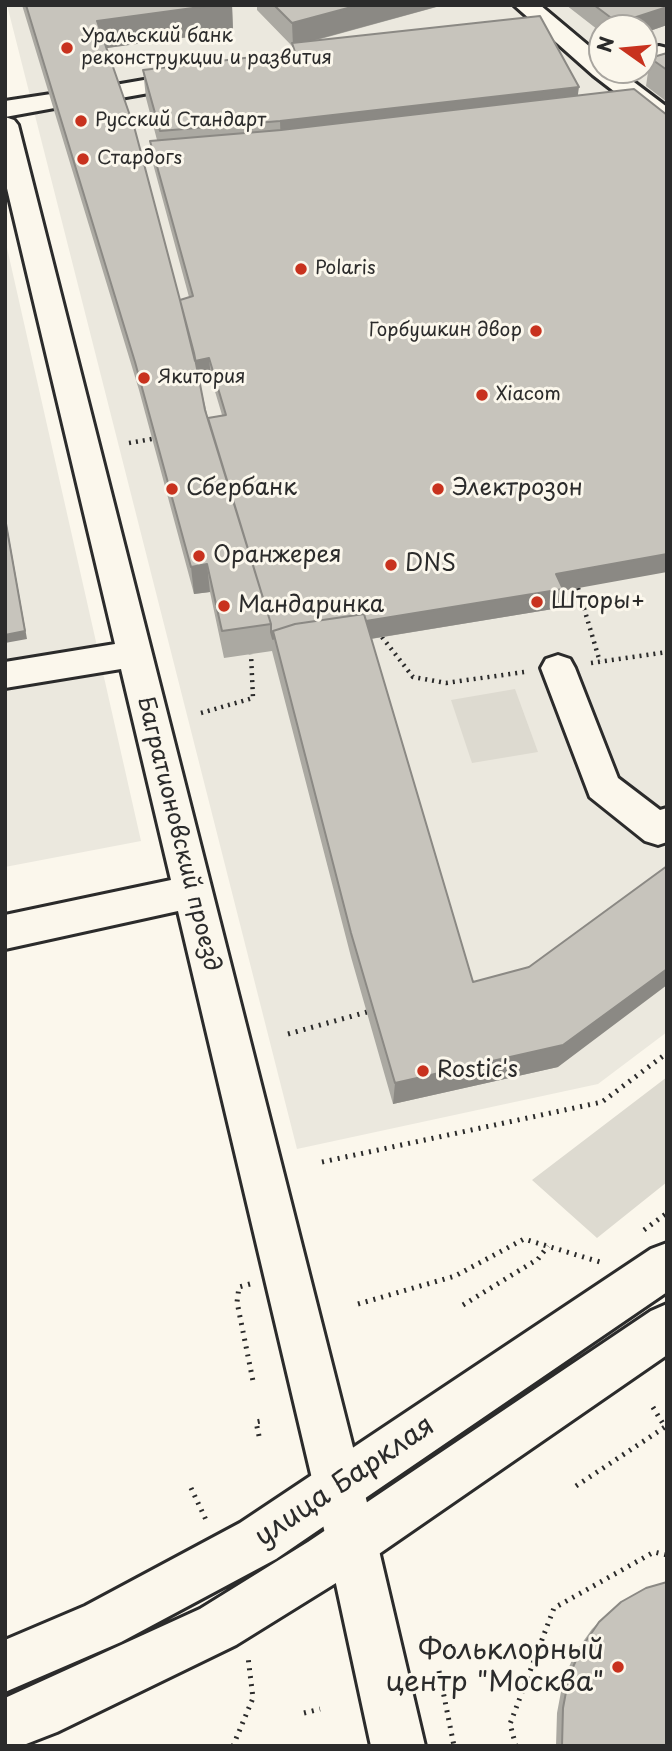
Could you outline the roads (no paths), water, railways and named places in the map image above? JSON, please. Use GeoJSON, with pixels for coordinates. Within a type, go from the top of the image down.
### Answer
{"type":"FeatureCollection","features":[{"type":"Feature","properties":{"kind":"street"},"geometry":{"type":"LineString","coordinates":[[507,24],[533,12],[588,57]]}},
{"type":"Feature","properties":{"kind":"street"},"geometry":{"type":"LineString","coordinates":[[565,74],[588,70]]}},
{"type":"Feature","properties":{"kind":"street"},"geometry":{"type":"LineString","coordinates":[[115,92],[225,73]]}},
{"type":"Feature","properties":{"kind":"street"},"geometry":{"type":"LineString","coordinates":[[621,84],[667,120]]}},
{"type":"Feature","properties":{"kind":"street"},"geometry":{"type":"LineString","coordinates":[[5,109],[51,102]]}},
{"type":"Feature","properties":{"kind":"street","name":"Багратионовский проезд"},"geometry":{"type":"LineString","coordinates":[[5,125],[339,1488],[398,1746]]}},
{"type":"Feature","properties":{"kind":"street"},"geometry":{"type":"LineString","coordinates":[[5,675],[134,654]]}},
{"type":"Feature","properties":{"kind":"street"},"geometry":{"type":"LineString","coordinates":[[558,668],[603,787],[658,830],[667,823]]}},
{"type":"Feature","properties":{"kind":"street"},"geometry":{"type":"LineString","coordinates":[[5,932],[192,892]]}},
{"type":"Feature","properties":{"kind":"street","name":"улица Барклая"},"geometry":{"type":"LineString","coordinates":[[5,1665],[103,1624],[258,1541],[339,1488],[650,1251]]}},
{"type":"Feature","properties":{"kind":"street"},"geometry":{"type":"LineString","coordinates":[[5,1725],[38,1713],[218,1626],[352,1542],[667,1327]]}},
{"type":"Feature","properties":{"kind":"place","name":"Уральский банк реконструкции и развития"},"geometry":{"type":"Point","coordinates":[67,48]}},
{"type":"Feature","properties":{"kind":"place","name":"Русский Стандарт"},"geometry":{"type":"Point","coordinates":[81,121]}},
{"type":"Feature","properties":{"kind":"place","name":"Стардогs"},"geometry":{"type":"Point","coordinates":[83,159]}},
{"type":"Feature","properties":{"kind":"place","name":"Polaris"},"geometry":{"type":"Point","coordinates":[301,269]}},
{"type":"Feature","properties":{"kind":"place","name":"Горбушкин двор"},"geometry":{"type":"Point","coordinates":[536,331]}},
{"type":"Feature","properties":{"kind":"place","name":"Якитория"},"geometry":{"type":"Point","coordinates":[144,378]}},
{"type":"Feature","properties":{"kind":"place","name":"Xiacom"},"geometry":{"type":"Point","coordinates":[482,395]}},
{"type":"Feature","properties":{"kind":"place","name":"Сбербанк"},"geometry":{"type":"Point","coordinates":[172,489]}},
{"type":"Feature","properties":{"kind":"place","name":"Электрозон"},"geometry":{"type":"Point","coordinates":[438,489]}},
{"type":"Feature","properties":{"kind":"place","name":"Оранжерея"},"geometry":{"type":"Point","coordinates":[199,556]}},
{"type":"Feature","properties":{"kind":"place","name":"DNS"},"geometry":{"type":"Point","coordinates":[391,565]}},
{"type":"Feature","properties":{"kind":"place","name":"Шторы+"},"geometry":{"type":"Point","coordinates":[537,602]}},
{"type":"Feature","properties":{"kind":"place","name":"Мандаринка"},"geometry":{"type":"Point","coordinates":[224,606]}},
{"type":"Feature","properties":{"kind":"place","name":"Rostic's"},"geometry":{"type":"Point","coordinates":[423,1071]}},
{"type":"Feature","properties":{"kind":"place","name":"Фольклорный центр \"Москва\""},"geometry":{"type":"Point","coordinates":[618,1667]}}]}
